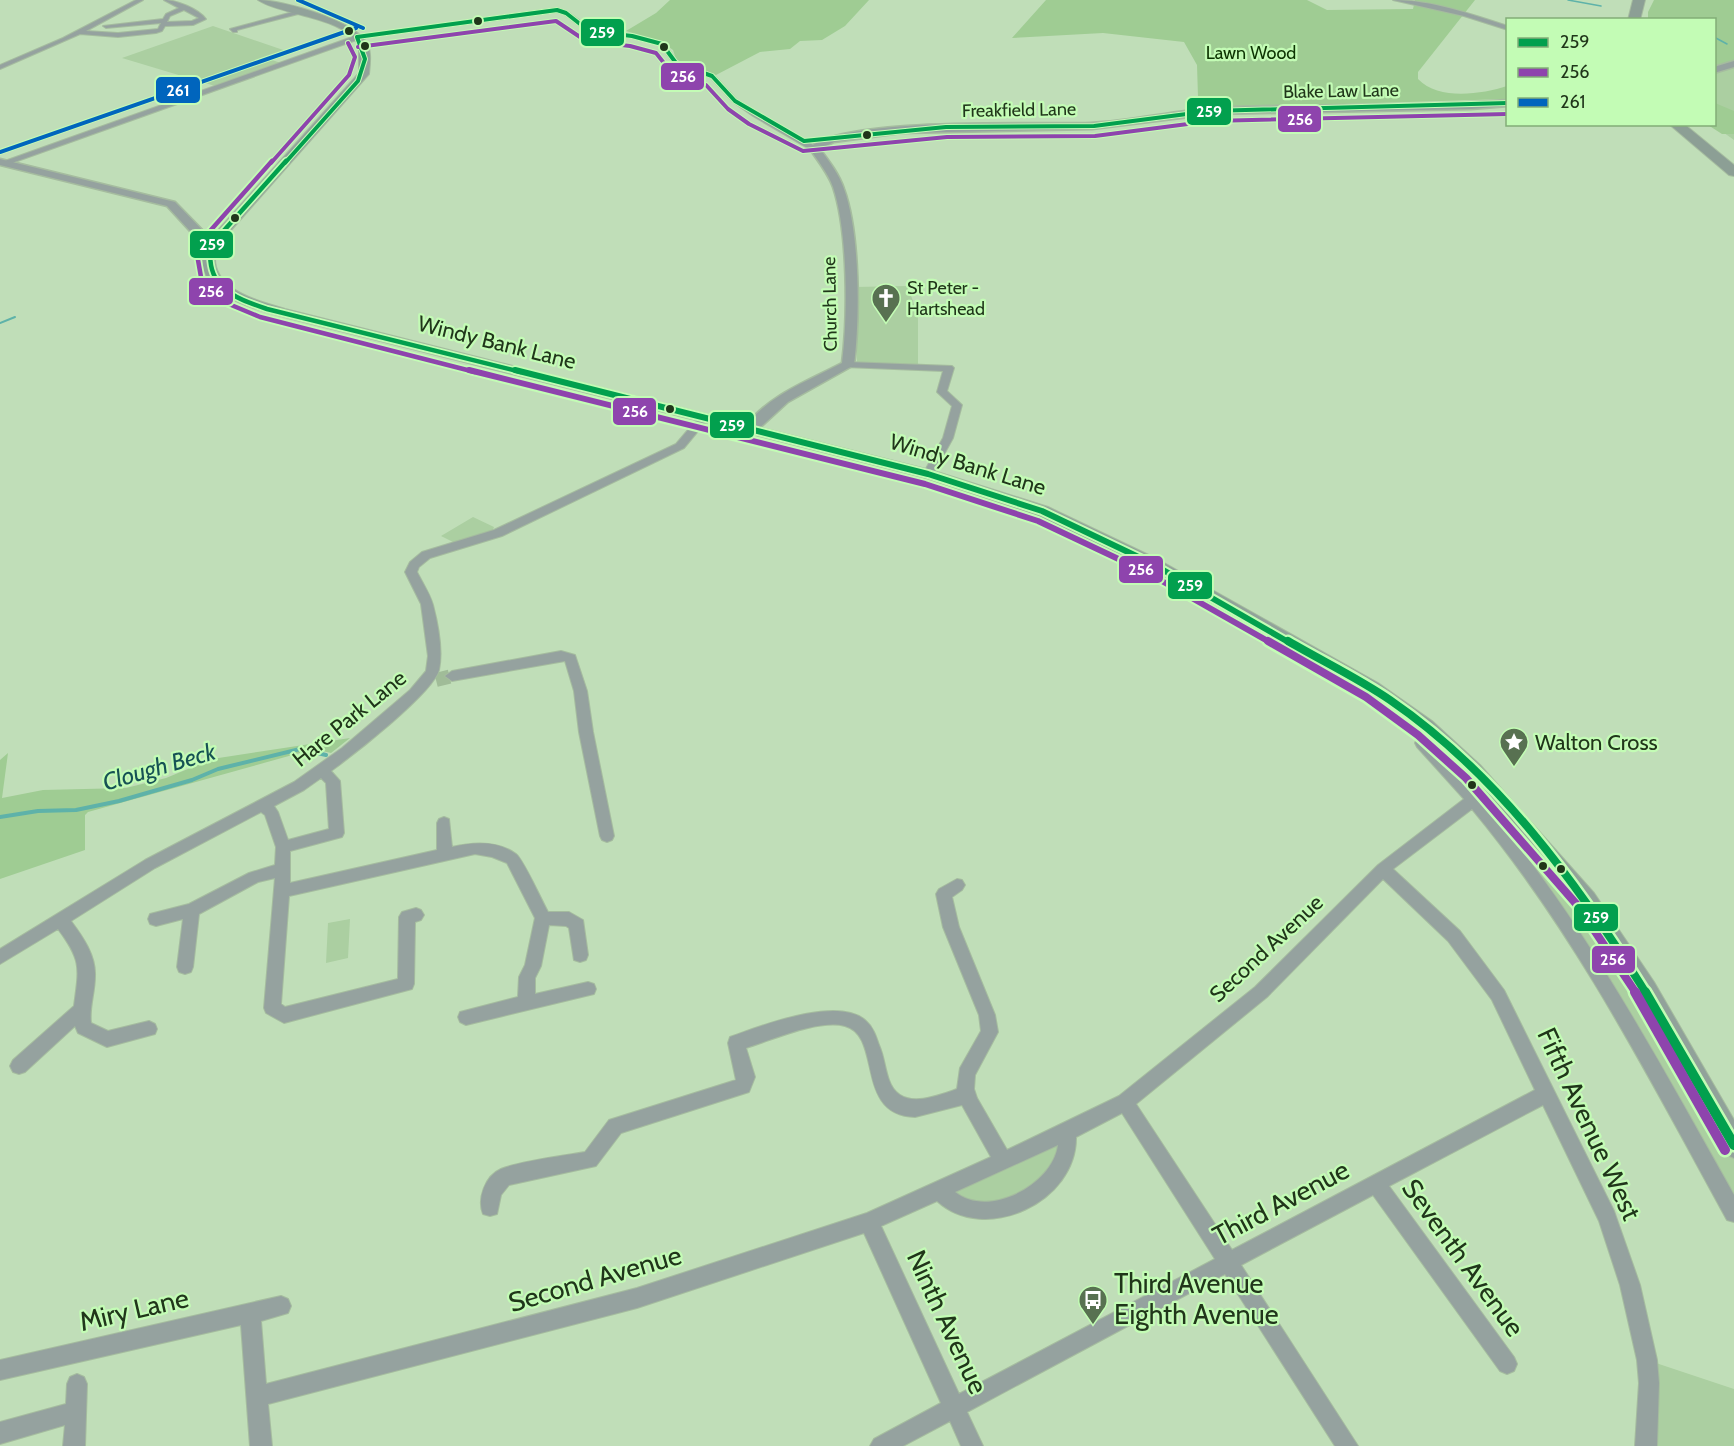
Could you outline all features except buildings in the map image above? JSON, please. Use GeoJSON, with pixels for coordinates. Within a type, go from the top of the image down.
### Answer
{"type":"FeatureCollection","features":[{"type":"Feature","properties":{"kind":"highway"},"geometry":{"type":"LineString","coordinates":[[1634,18],[1639,0]]}},
{"type":"Feature","properties":{"kind":"highway"},"geometry":{"type":"LineString","coordinates":[[1677,126],[1734,172]]}},
{"type":"Feature","properties":{"kind":"highway"},"geometry":{"type":"LineString","coordinates":[[1694,126],[1734,160]]}},
{"type":"Feature","properties":{"kind":"main road"},"geometry":{"type":"LineString","coordinates":[[211,245],[364,74],[366,52],[358,37],[300,12],[262,0]]}},
{"type":"Feature","properties":{"kind":"main road","name":"Windy Bank Lane"},"geometry":{"type":"LineString","coordinates":[[211,245],[208,251],[215,280],[233,295],[344,328],[928,474],[1042,511],[1151,562],[1403,708],[1433,731],[1481,793],[1539,842],[1587,902],[1641,984],[1734,1145]]}},
{"type":"Feature","properties":{"kind":"street"},"geometry":{"type":"LineString","coordinates":[[0,67],[79,32],[140,0]]}},
{"type":"Feature","properties":{"kind":"street"},"geometry":{"type":"LineString","coordinates":[[94,24],[113,27],[163,22],[193,23],[203,19],[200,15],[167,0]]}},
{"type":"Feature","properties":{"kind":"street"},"geometry":{"type":"LineString","coordinates":[[1396,0],[1465,14],[1506,27]]}},
{"type":"Feature","properties":{"kind":"street"},"geometry":{"type":"LineString","coordinates":[[79,32],[118,35],[160,30],[163,22],[172,12],[184,8]]}},
{"type":"Feature","properties":{"kind":"street"},"geometry":{"type":"LineString","coordinates":[[3,162],[358,37],[557,10],[590,32],[632,36],[662,44],[676,63],[712,76],[735,101],[755,115],[814,148],[828,140]]}},
{"type":"Feature","properties":{"kind":"street"},"geometry":{"type":"LineString","coordinates":[[232,29],[300,12]]}},
{"type":"Feature","properties":{"kind":"street"},"geometry":{"type":"LineString","coordinates":[[1716,69],[1734,64]]}},
{"type":"Feature","properties":{"kind":"street","name":"Blake Law Lane"},"geometry":{"type":"LineString","coordinates":[[1210,111],[1506,103]]}},
{"type":"Feature","properties":{"kind":"street","name":"Freakfield Lane"},"geometry":{"type":"LineString","coordinates":[[828,140],[946,127],[1094,126],[1210,111]]}},
{"type":"Feature","properties":{"kind":"street"},"geometry":{"type":"LineString","coordinates":[[804,141],[828,140]]}},
{"type":"Feature","properties":{"kind":"street","name":"Church Lane"},"geometry":{"type":"LineString","coordinates":[[750,429],[763,412],[780,399],[848,365],[850,312],[842,205],[836,182],[814,148]]}},
{"type":"Feature","properties":{"kind":"street"},"geometry":{"type":"LineString","coordinates":[[3,162],[171,204],[179,208],[203,241],[211,245]]}},
{"type":"Feature","properties":{"kind":"street"},"geometry":{"type":"LineString","coordinates":[[848,365],[949,368],[942,392],[957,405],[948,438],[928,474]]}},
{"type":"Feature","properties":{"kind":"street","name":"Hare Park Lane"},"geometry":{"type":"LineString","coordinates":[[0,957],[150,864],[262,805],[321,770],[347,752],[431,681],[434,656],[427,604],[411,573],[419,560],[426,555],[498,533],[680,446],[703,419]]}},
{"type":"Feature","properties":{"kind":"street"},"geometry":{"type":"LineString","coordinates":[[452,676],[561,656],[570,658],[580,680],[588,743],[603,800],[607,836]]}},
{"type":"Feature","properties":{"kind":"street","name":"Windy Bank Lane"},"geometry":{"type":"LineString","coordinates":[[1422,743],[1481,793],[1601,978],[1734,1213]]}},
{"type":"Feature","properties":{"kind":"street"},"geometry":{"type":"LineString","coordinates":[[283,847],[337,833],[333,781],[321,770]]}},
{"type":"Feature","properties":{"kind":"street","name":"Second Avenue"},"geometry":{"type":"LineString","coordinates":[[257,1397],[637,1298],[869,1222],[1067,1132],[1125,1102],[1261,992],[1383,868],[1481,793]]}},
{"type":"Feature","properties":{"kind":"street"},"geometry":{"type":"LineString","coordinates":[[262,805],[271,812],[283,847],[282,891],[272,1008],[284,1015],[405,990],[407,917],[416,915]]}},
{"type":"Feature","properties":{"kind":"street"},"geometry":{"type":"LineString","coordinates":[[444,823],[446,853]]}},
{"type":"Feature","properties":{"kind":"street"},"geometry":{"type":"LineString","coordinates":[[282,891],[475,848],[494,851],[512,859],[543,918],[533,966],[527,977],[526,1003]]}},
{"type":"Feature","properties":{"kind":"street","name":"Fifth Avenue West"},"geometry":{"type":"LineString","coordinates":[[1383,868],[1454,936],[1491,986],[1547,1093],[1607,1218],[1630,1285],[1648,1372],[1646,1446]]}},
{"type":"Feature","properties":{"kind":"street"},"geometry":{"type":"LineString","coordinates":[[156,918],[192,910],[254,877],[283,869]]}},
{"type":"Feature","properties":{"kind":"street"},"geometry":{"type":"LineString","coordinates":[[957,885],[944,894],[949,916],[987,1015],[990,1032],[965,1081],[966,1095],[1003,1160]]}},
{"type":"Feature","properties":{"kind":"street"},"geometry":{"type":"LineString","coordinates":[[185,967],[192,910]]}},
{"type":"Feature","properties":{"kind":"street"},"geometry":{"type":"LineString","coordinates":[[543,918],[569,919],[578,925],[580,955]]}},
{"type":"Feature","properties":{"kind":"street"},"geometry":{"type":"LineString","coordinates":[[60,919],[82,951],[87,976],[80,1011],[84,1028],[107,1039],[149,1029]]}},
{"type":"Feature","properties":{"kind":"street"},"geometry":{"type":"LineString","coordinates":[[466,1017],[588,989]]}},
{"type":"Feature","properties":{"kind":"street"},"geometry":{"type":"LineString","coordinates":[[19,1066],[80,1011]]}},
{"type":"Feature","properties":{"kind":"street"},"geometry":{"type":"LineString","coordinates":[[490,1207],[492,1191],[504,1177],[590,1160],[615,1126],[743,1086],[746,1077],[736,1043],[813,1021],[833,1018],[859,1023],[867,1032],[886,1094],[894,1103],[907,1108],[921,1107],[966,1095]]}},
{"type":"Feature","properties":{"kind":"street","name":"Third Avenue"},"geometry":{"type":"LineString","coordinates":[[881,1446],[1547,1093]]}},
{"type":"Feature","properties":{"kind":"street"},"geometry":{"type":"LineString","coordinates":[[1125,1102],[1347,1446]]}},
{"type":"Feature","properties":{"kind":"street"},"geometry":{"type":"LineString","coordinates":[[939,1190],[959,1207],[992,1210],[1024,1204],[1049,1181],[1066,1154],[1067,1132]]}},
{"type":"Feature","properties":{"kind":"street","name":"Seventh Avenue"},"geometry":{"type":"LineString","coordinates":[[1376,1184],[1507,1364]]}},
{"type":"Feature","properties":{"kind":"street","name":"Ninth Avenue"},"geometry":{"type":"LineString","coordinates":[[869,1222],[972,1446]]}},
{"type":"Feature","properties":{"kind":"street","name":"Miry Lane"},"geometry":{"type":"LineString","coordinates":[[0,1370],[281,1306]]}},
{"type":"Feature","properties":{"kind":"street"},"geometry":{"type":"LineString","coordinates":[[250,1313],[261,1446]]}},
{"type":"Feature","properties":{"kind":"street"},"geometry":{"type":"LineString","coordinates":[[74,1446],[78,1384]]}},
{"type":"Feature","properties":{"kind":"street"},"geometry":{"type":"LineString","coordinates":[[0,1433],[75,1412]]}},
{"type":"Feature","properties":{"kind":"green space"},"geometry":{"type":"Polygon","coordinates":[[[670,0],[869,0],[845,26],[822,40],[800,41],[790,49],[760,52],[716,75],[686,65],[676,59],[673,50],[662,42],[626,31],[656,13],[670,0]]]}},
{"type":"Feature","properties":{"kind":"green space","name":"Lawn Wood"},"geometry":{"type":"Polygon","coordinates":[[[1046,0],[1307,0],[1327,10],[1413,9],[1415,0],[1475,0],[1418,72],[1418,79],[1437,90],[1461,94],[1506,86],[1506,99],[1208,108],[1198,97],[1197,65],[1184,42],[1103,33],[1012,38],[1046,0]]]}},
{"type":"Feature","properties":{"kind":"green space"},"geometry":{"type":"Polygon","coordinates":[[[1654,0],[1734,0],[1734,62],[1716,68],[1716,18],[1648,18],[1648,12],[1654,0]]]}},
{"type":"Feature","properties":{"kind":"green space"},"geometry":{"type":"Polygon","coordinates":[[[213,26],[292,53],[272,60],[281,63],[215,86],[122,58],[213,26]]]}},
{"type":"Feature","properties":{"kind":"green space"},"geometry":{"type":"Polygon","coordinates":[[[1734,64],[1734,140],[1714,126],[1716,70],[1734,64]]]}},
{"type":"Feature","properties":{"kind":"green space"},"geometry":{"type":"Polygon","coordinates":[[[1716,103],[1734,111],[1734,134],[1722,134],[1710,126],[1716,126],[1716,103]]]}},
{"type":"Feature","properties":{"kind":"green space"},"geometry":{"type":"Polygon","coordinates":[[[908,286],[918,317],[918,365],[857,363],[854,287],[908,286]]]}},
{"type":"Feature","properties":{"kind":"green space"},"geometry":{"type":"Polygon","coordinates":[[[473,517],[494,527],[493,530],[455,543],[441,536],[473,517]]]}},
{"type":"Feature","properties":{"kind":"green space"},"geometry":{"type":"Polygon","coordinates":[[[350,738],[331,753],[314,749],[88,812],[85,815],[85,850],[0,879],[0,760],[8,753],[2,798],[43,790],[126,788],[166,778],[212,759],[350,738]]]}},
{"type":"Feature","properties":{"kind":"green space"},"geometry":{"type":"Polygon","coordinates":[[[1489,788],[1539,842],[1734,1145],[1734,1213],[1601,978],[1473,798],[1489,788]]]}},
{"type":"Feature","properties":{"kind":"green space"},"geometry":{"type":"Polygon","coordinates":[[[350,919],[348,958],[326,963],[328,923],[350,919]]]}},
{"type":"Feature","properties":{"kind":"green space"},"geometry":{"type":"Polygon","coordinates":[[[1067,1132],[1049,1181],[992,1210],[939,1190],[1067,1132]]]}},
{"type":"Feature","properties":{"kind":"green space"},"geometry":{"type":"Polygon","coordinates":[[[1647,1360],[1734,1389],[1734,1446],[1646,1446],[1647,1360]]]}},
{"type":"Feature","properties":{"kind":"waterway"},"geometry":{"type":"LineString","coordinates":[[1568,0],[1601,6]]}},
{"type":"Feature","properties":{"kind":"waterway"},"geometry":{"type":"LineString","coordinates":[[1716,38],[1727,44]]}},
{"type":"Feature","properties":{"kind":"waterway"},"geometry":{"type":"LineString","coordinates":[[0,323],[15,317]]}},
{"type":"Feature","properties":{"kind":"waterway","name":"Clough Beck"},"geometry":{"type":"LineString","coordinates":[[0,817],[38,811],[76,810],[119,801],[192,780],[218,769],[300,749],[326,755]]}},
{"type":"Feature","properties":{"kind":"tunnel"},"geometry":{"type":"LineString","coordinates":[[436,680],[452,676]]}},
{"type":"Feature","properties":{"kind":"transit line","name":"261"},"geometry":{"type":"LineString","coordinates":[[298,0],[363,28]]}},
{"type":"Feature","properties":{"kind":"transit line","name":"259"},"geometry":{"type":"LineString","coordinates":[[357,37],[557,10],[566,13],[589,31],[632,36],[662,44],[676,63],[712,76],[735,101],[804,141],[946,127],[1094,126],[1210,111],[1506,103]]}},
{"type":"Feature","properties":{"kind":"transit line","name":"256"},"geometry":{"type":"LineString","coordinates":[[358,47],[556,21],[586,41],[630,46],[656,53],[671,72],[706,85],[728,109],[749,124],[803,151],[947,137],[1095,136],[1211,121],[1506,114]]}},
{"type":"Feature","properties":{"kind":"transit line","name":"261"},"geometry":{"type":"LineString","coordinates":[[0,152],[356,28]]}},
{"type":"Feature","properties":{"kind":"transit line","name":"259"},"geometry":{"type":"LineString","coordinates":[[357,37],[363,48],[365,59],[358,81],[211,245],[208,262],[213,276],[222,287],[235,296],[267,309],[928,474],[1042,511],[1151,563],[1390,700],[1447,745],[1498,794],[1544,847],[1626,961],[1734,1145]]}},
{"type":"Feature","properties":{"kind":"transit line","name":"256"},"geometry":{"type":"LineString","coordinates":[[348,43],[355,57],[349,75],[202,240],[198,260],[201,277],[211,291],[224,302],[278,323],[925,484],[1038,521],[1146,572],[1366,697],[1418,735],[1466,778],[1578,906],[1637,995],[1725,1150]]}},
{"type":"Feature","properties":{"kind":"place","name":"St Peter - Hartshead"},"geometry":{"type":"Point","coordinates":[886,324]}},
{"type":"Feature","properties":{"kind":"place","name":"Walton Cross"},"geometry":{"type":"Point","coordinates":[1514,768]}},
{"type":"Feature","properties":{"kind":"place","name":"Third Avenue Eighth Avenue"},"geometry":{"type":"Point","coordinates":[1093,1326]}}]}
